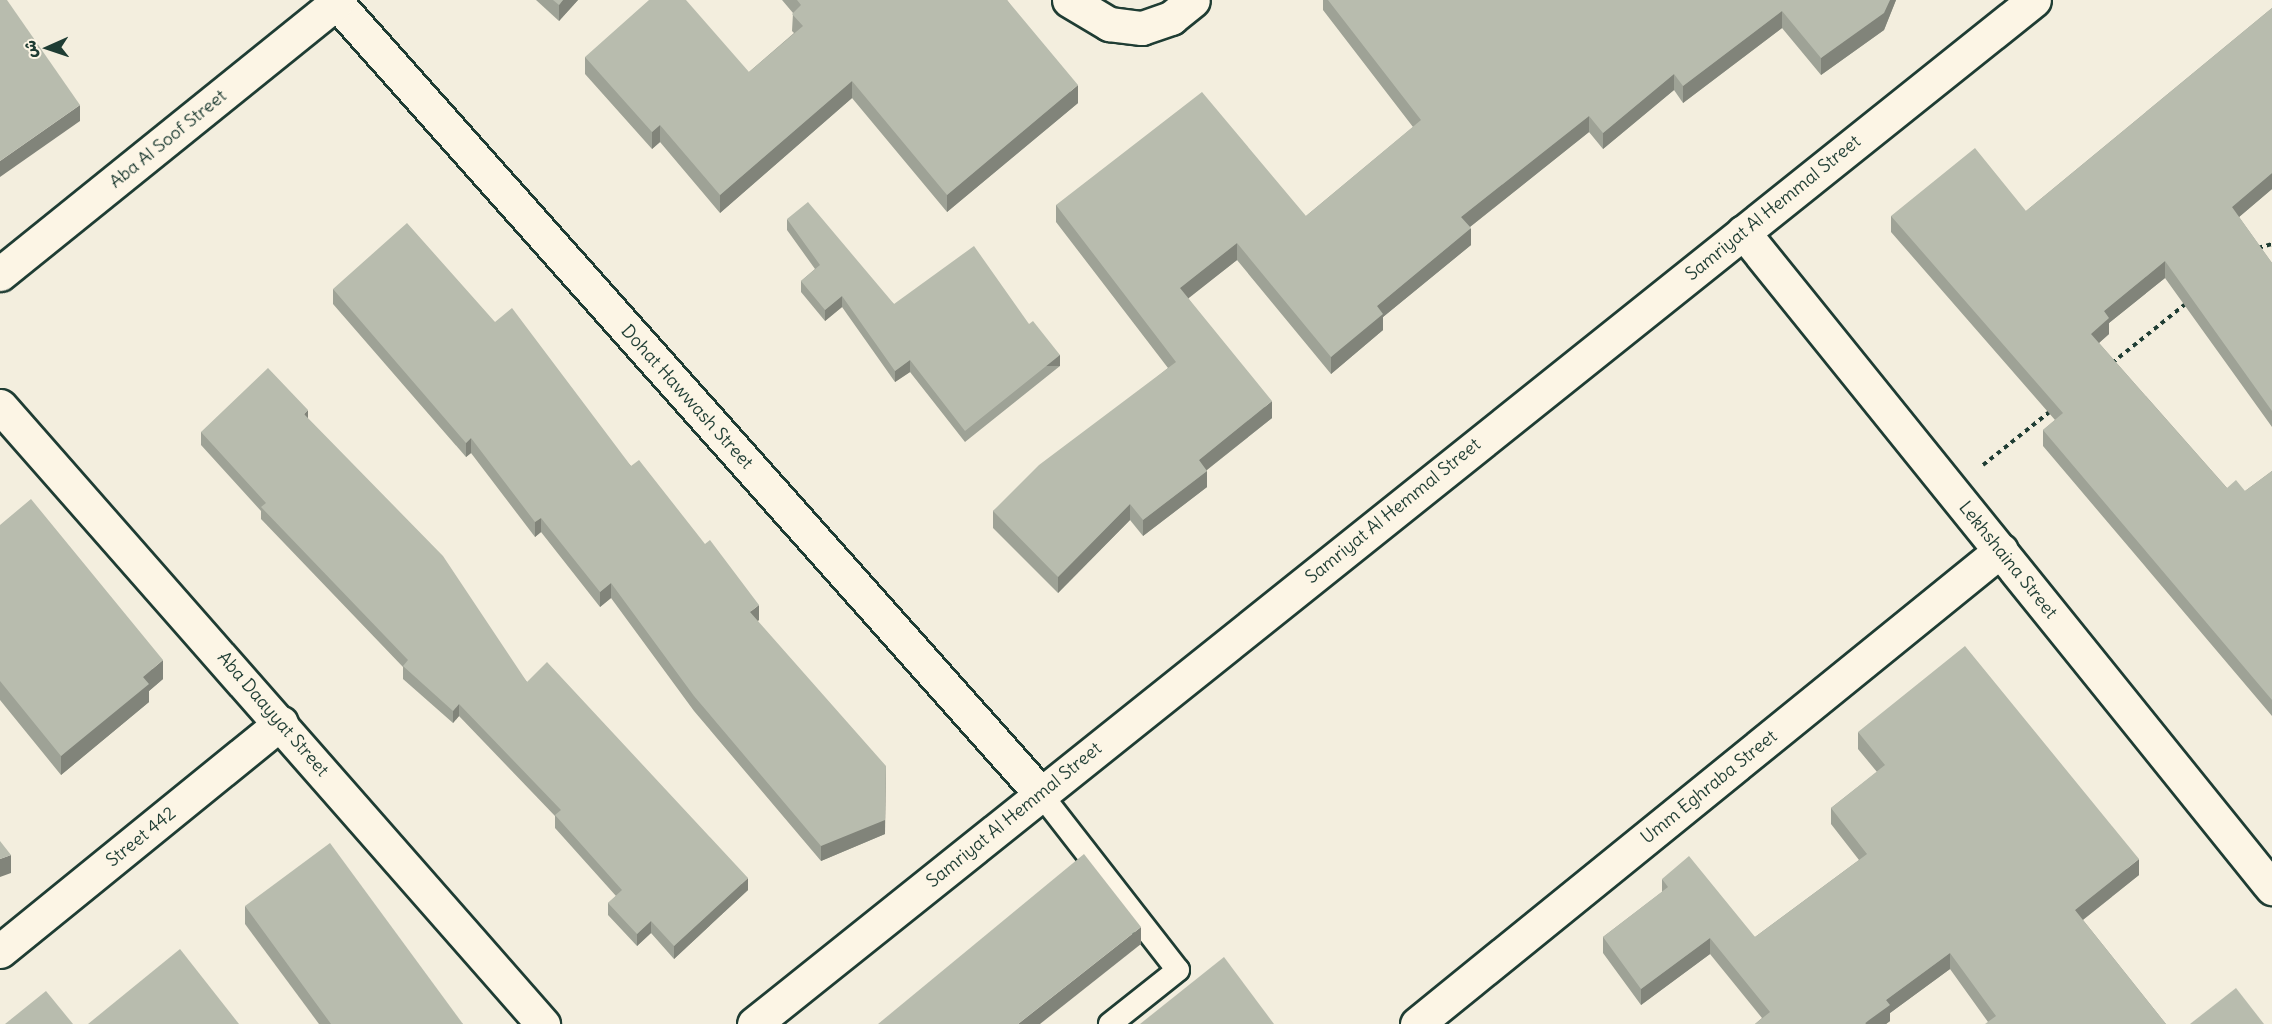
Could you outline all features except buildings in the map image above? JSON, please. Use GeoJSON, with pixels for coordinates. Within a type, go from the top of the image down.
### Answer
{"type":"FeatureCollection","features":[{"type":"Feature","properties":{"kind":"street"},"geometry":{"type":"LineString","coordinates":[[1069,0],[1109,24],[1142,28],[1171,18],[1193,0]]}},
{"type":"Feature","properties":{"kind":"street","name":"Samriyat Al Hemmal Street"},"geometry":{"type":"LineString","coordinates":[[754,1024],[2033,0]]}},
{"type":"Feature","properties":{"kind":"street","name":"Aba Al Soof Street"},"geometry":{"type":"LineString","coordinates":[[0,274],[335,1]]}},
{"type":"Feature","properties":{"kind":"street","name":"Dohat Hawwash Street"},"geometry":{"type":"LineString","coordinates":[[335,1],[1040,794]]}},
{"type":"Feature","properties":{"kind":"street","name":"Lekhshaina Street"},"geometry":{"type":"LineString","coordinates":[[1743,232],[2272,888]]}},
{"type":"Feature","properties":{"kind":"street","name":"Aba Daayyat Street"},"geometry":{"type":"LineString","coordinates":[[0,406],[281,723],[543,1024]]}},
{"type":"Feature","properties":{"kind":"street","name":"Umm Eghraba Street"},"geometry":{"type":"LineString","coordinates":[[1417,1024],[2001,550]]}},
{"type":"Feature","properties":{"kind":"street","name":"Street 442"},"geometry":{"type":"LineString","coordinates":[[0,951],[281,723]]}},
{"type":"Feature","properties":{"kind":"lane"},"geometry":{"type":"LineString","coordinates":[[1040,794],[1178,970],[1110,1024]]}},
{"type":"Feature","properties":{"kind":"path"},"geometry":{"type":"LineString","coordinates":[[2247,255],[2272,244]]}},
{"type":"Feature","properties":{"kind":"path"},"geometry":{"type":"LineString","coordinates":[[2109,365],[2192,299]]}},
{"type":"Feature","properties":{"kind":"path"},"geometry":{"type":"LineString","coordinates":[[1952,490],[2063,402]]}}]}
